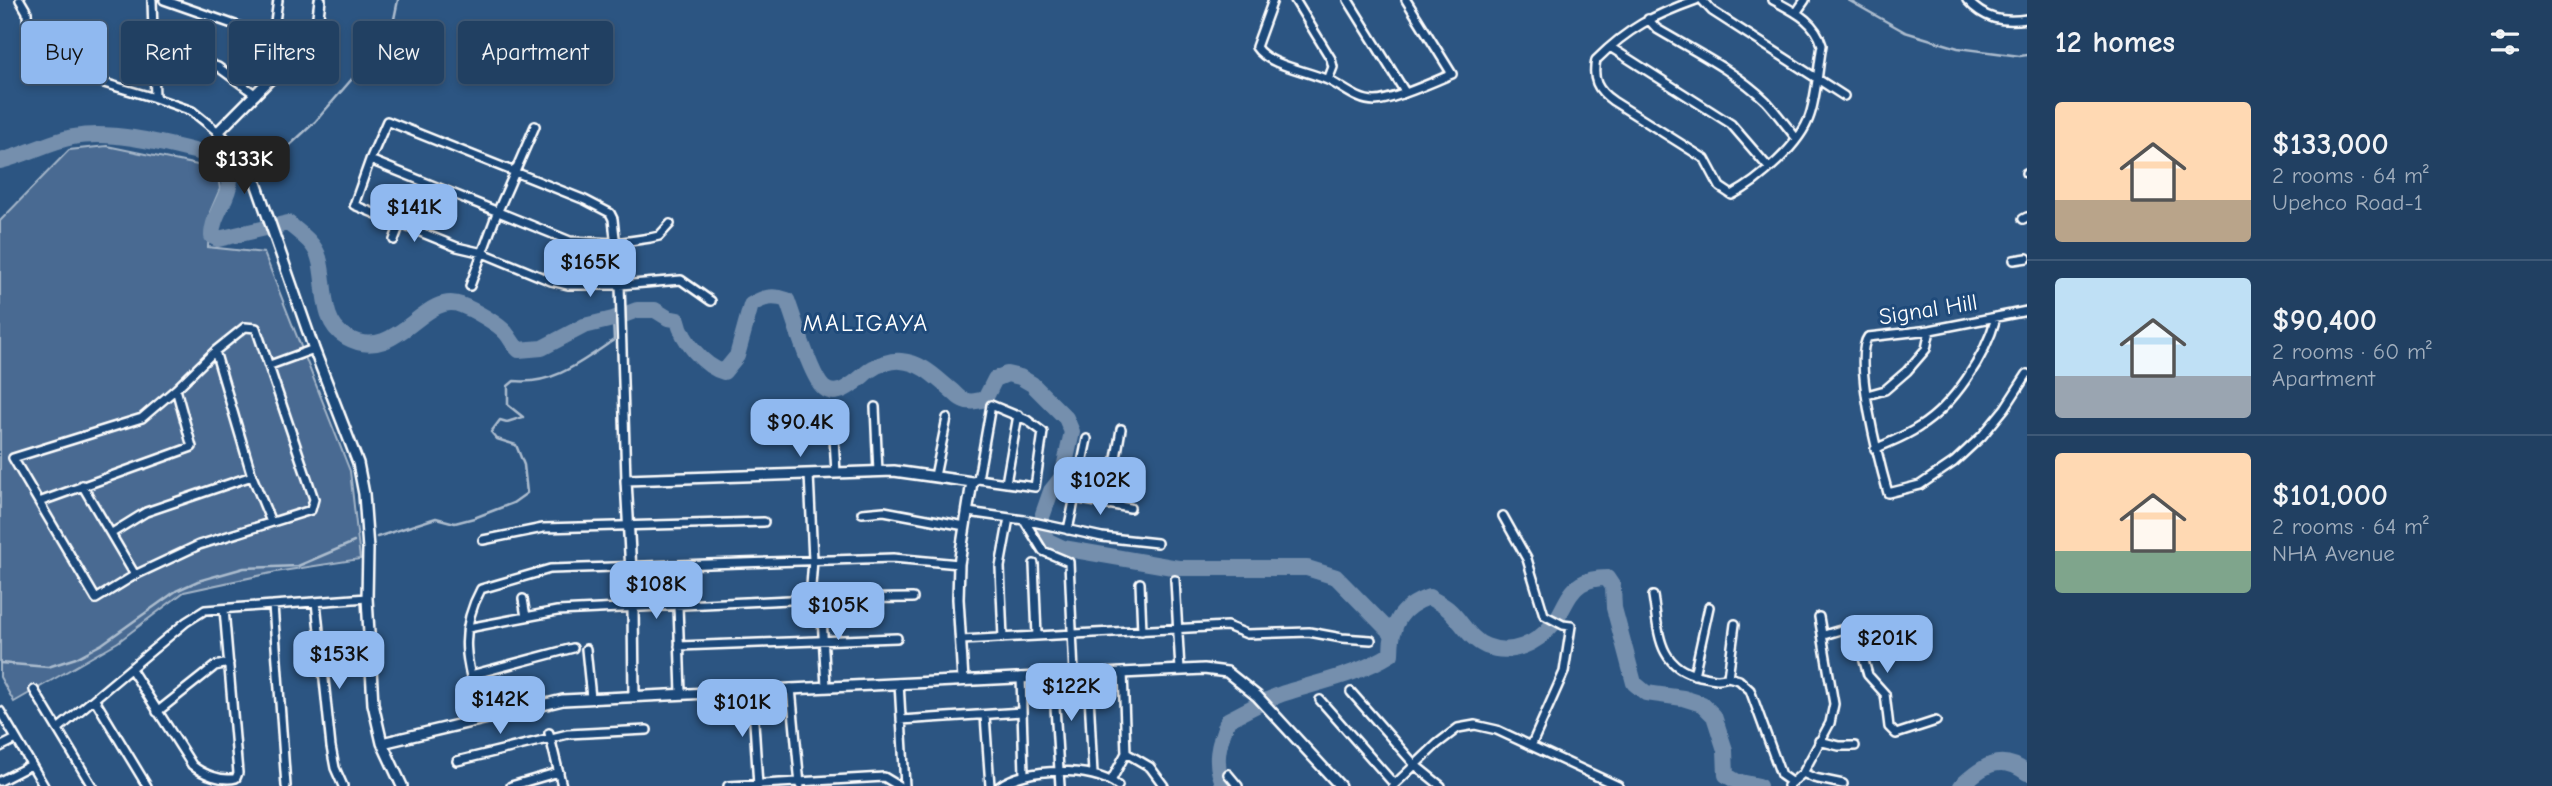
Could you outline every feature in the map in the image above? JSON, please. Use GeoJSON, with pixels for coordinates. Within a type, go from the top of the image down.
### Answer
{"type":"FeatureCollection","features":[{"type":"Feature","properties":{"kind":"street"},"geometry":{"type":"LineString","coordinates":[[20,0],[26,12],[29,61],[192,111],[218,132],[239,155],[255,180],[272,235],[358,463],[367,541],[373,704],[382,743],[402,786]]}},
{"type":"Feature","properties":{"kind":"street"},"geometry":{"type":"LineString","coordinates":[[152,0],[152,21]]}},
{"type":"Feature","properties":{"kind":"street"},"geometry":{"type":"LineString","coordinates":[[164,0],[229,23]]}},
{"type":"Feature","properties":{"kind":"street"},"geometry":{"type":"LineString","coordinates":[[275,21],[278,0]]}},
{"type":"Feature","properties":{"kind":"street"},"geometry":{"type":"LineString","coordinates":[[316,21],[320,0]]}},
{"type":"Feature","properties":{"kind":"street"},"geometry":{"type":"LineString","coordinates":[[1273,0],[1256,47],[1260,52],[1328,80],[1354,96],[1375,101],[1452,74],[1406,0]]}},
{"type":"Feature","properties":{"kind":"street"},"geometry":{"type":"LineString","coordinates":[[1295,0],[1331,60],[1333,67],[1328,80]]}},
{"type":"Feature","properties":{"kind":"street"},"geometry":{"type":"LineString","coordinates":[[1348,0],[1405,92]]}},
{"type":"Feature","properties":{"kind":"street"},"geometry":{"type":"LineString","coordinates":[[1696,0],[1648,19],[1610,47],[1596,60],[1595,82],[1603,93],[1705,159],[1720,187],[1732,195],[1746,188],[1797,139],[1811,113],[1822,45],[1809,22],[1773,0]]}},
{"type":"Feature","properties":{"kind":"street"},"geometry":{"type":"LineString","coordinates":[[1702,0],[1712,11],[1844,96]]}},
{"type":"Feature","properties":{"kind":"street"},"geometry":{"type":"LineString","coordinates":[[1796,13],[1805,0]]}},
{"type":"Feature","properties":{"kind":"street"},"geometry":{"type":"LineString","coordinates":[[1967,0],[1976,10],[1988,17],[2009,22],[2027,19]]}},
{"type":"Feature","properties":{"kind":"street"},"geometry":{"type":"LineString","coordinates":[[1648,19],[1657,29],[1728,71],[1751,89],[1766,102],[1797,139]]}},
{"type":"Feature","properties":{"kind":"street"},"geometry":{"type":"LineString","coordinates":[[1610,47],[1731,124],[1769,168]]}},
{"type":"Feature","properties":{"kind":"street"},"geometry":{"type":"LineString","coordinates":[[215,66],[256,96]]}},
{"type":"Feature","properties":{"kind":"street"},"geometry":{"type":"LineString","coordinates":[[154,84],[155,98]]}},
{"type":"Feature","properties":{"kind":"street"},"geometry":{"type":"LineString","coordinates":[[218,132],[268,84]]}},
{"type":"Feature","properties":{"kind":"street"},"geometry":{"type":"LineString","coordinates":[[634,695],[620,285],[615,224],[610,214],[586,200],[387,121],[354,205],[457,247],[483,253],[551,281],[568,285],[620,285],[681,280],[711,301]]}},
{"type":"Feature","properties":{"kind":"street"},"geometry":{"type":"LineString","coordinates":[[470,285],[535,126]]}},
{"type":"Feature","properties":{"kind":"street"},"geometry":{"type":"LineString","coordinates":[[370,160],[497,214],[569,241],[616,243],[659,236],[670,223]]}},
{"type":"Feature","properties":{"kind":"street"},"geometry":{"type":"LineString","coordinates":[[394,240],[400,224]]}},
{"type":"Feature","properties":{"kind":"street"},"geometry":{"type":"LineString","coordinates":[[2014,260],[2027,258]]}},
{"type":"Feature","properties":{"kind":"street","name":"Signal Hill"},"geometry":{"type":"LineString","coordinates":[[2027,311],[1930,330],[1868,337],[1864,343],[1867,395],[1875,449],[1888,493],[1920,485],[1954,462],[1982,436],[2027,374]]}},
{"type":"Feature","properties":{"kind":"street"},"geometry":{"type":"LineString","coordinates":[[1875,449],[1919,428],[1954,398],[1990,339],[1996,318]]}},
{"type":"Feature","properties":{"kind":"street"},"geometry":{"type":"LineString","coordinates":[[245,327],[256,328],[270,365],[314,499],[312,510],[199,545],[135,575],[96,599],[13,458],[142,418],[245,327]]}},
{"type":"Feature","properties":{"kind":"street"},"geometry":{"type":"LineString","coordinates":[[1867,395],[1885,390],[1907,370],[1926,349],[1930,330]]}},
{"type":"Feature","properties":{"kind":"street"},"geometry":{"type":"LineString","coordinates":[[270,365],[314,349]]}},
{"type":"Feature","properties":{"kind":"street"},"geometry":{"type":"LineString","coordinates":[[215,351],[252,476],[271,522]]}},
{"type":"Feature","properties":{"kind":"street"},"geometry":{"type":"LineString","coordinates":[[39,502],[192,447],[176,389]]}},
{"type":"Feature","properties":{"kind":"street"},"geometry":{"type":"LineString","coordinates":[[626,480],[878,472],[935,476],[975,480],[1006,483],[1036,487],[1043,432],[1018,415],[991,405],[975,480],[965,526],[959,564],[958,599],[964,680]]}},
{"type":"Feature","properties":{"kind":"street"},"geometry":{"type":"LineString","coordinates":[[875,407],[878,472]]}},
{"type":"Feature","properties":{"kind":"street"},"geometry":{"type":"LineString","coordinates":[[1006,483],[1018,415]]}},
{"type":"Feature","properties":{"kind":"street"},"geometry":{"type":"LineString","coordinates":[[935,476],[947,418]]}},
{"type":"Feature","properties":{"kind":"street"},"geometry":{"type":"LineString","coordinates":[[833,420],[836,473]]}},
{"type":"Feature","properties":{"kind":"street"},"geometry":{"type":"LineString","coordinates":[[1108,505],[1121,429]]}},
{"type":"Feature","properties":{"kind":"street"},"geometry":{"type":"LineString","coordinates":[[1068,530],[1087,439]]}},
{"type":"Feature","properties":{"kind":"street"},"geometry":{"type":"LineString","coordinates":[[809,474],[813,560],[810,599]]}},
{"type":"Feature","properties":{"kind":"street"},"geometry":{"type":"LineString","coordinates":[[112,533],[146,512],[252,476]]}},
{"type":"Feature","properties":{"kind":"street"},"geometry":{"type":"LineString","coordinates":[[82,485],[135,575]]}},
{"type":"Feature","properties":{"kind":"street"},"geometry":{"type":"LineString","coordinates":[[1075,498],[1130,508]]}},
{"type":"Feature","properties":{"kind":"street"},"geometry":{"type":"LineString","coordinates":[[862,513],[884,511],[965,526]]}},
{"type":"Feature","properties":{"kind":"street"},"geometry":{"type":"LineString","coordinates":[[968,512],[1024,520],[1102,537],[1157,543]]}},
{"type":"Feature","properties":{"kind":"street"},"geometry":{"type":"LineString","coordinates":[[1503,516],[1527,559],[1544,615],[1563,625],[1572,626],[1564,672],[1531,746]]}},
{"type":"Feature","properties":{"kind":"street"},"geometry":{"type":"LineString","coordinates":[[1003,638],[1000,567],[1009,518]]}},
{"type":"Feature","properties":{"kind":"street"},"geometry":{"type":"LineString","coordinates":[[1024,520],[1043,551],[1069,562],[1074,674]]}},
{"type":"Feature","properties":{"kind":"street"},"geometry":{"type":"LineString","coordinates":[[483,540],[543,528],[764,522]]}},
{"type":"Feature","properties":{"kind":"street"},"geometry":{"type":"LineString","coordinates":[[483,719],[465,650],[475,599],[481,589],[550,569],[893,558],[959,564]]}},
{"type":"Feature","properties":{"kind":"street"},"geometry":{"type":"LineString","coordinates":[[1034,564],[1037,636]]}},
{"type":"Feature","properties":{"kind":"street"},"geometry":{"type":"LineString","coordinates":[[1175,580],[1180,670]]}},
{"type":"Feature","properties":{"kind":"street"},"geometry":{"type":"LineString","coordinates":[[1140,583],[1142,631]]}},
{"type":"Feature","properties":{"kind":"street"},"geometry":{"type":"LineString","coordinates":[[1653,596],[1662,644],[1668,660],[1694,675],[1739,680],[1749,690],[1781,775],[1789,784],[1803,772],[1829,723],[1834,704],[1819,617]]}},
{"type":"Feature","properties":{"kind":"street"},"geometry":{"type":"LineString","coordinates":[[58,729],[186,622],[205,610],[367,598]]}},
{"type":"Feature","properties":{"kind":"street"},"geometry":{"type":"LineString","coordinates":[[523,598],[526,617]]}},
{"type":"Feature","properties":{"kind":"street"},"geometry":{"type":"LineString","coordinates":[[468,628],[557,611],[810,599],[913,598]]}},
{"type":"Feature","properties":{"kind":"street"},"geometry":{"type":"LineString","coordinates":[[821,600],[826,686]]}},
{"type":"Feature","properties":{"kind":"street"},"geometry":{"type":"LineString","coordinates":[[316,602],[331,747],[335,768],[343,786]]}},
{"type":"Feature","properties":{"kind":"street"},"geometry":{"type":"LineString","coordinates":[[273,605],[286,786]]}},
{"type":"Feature","properties":{"kind":"street"},"geometry":{"type":"LineString","coordinates":[[678,606],[681,693]]}},
{"type":"Feature","properties":{"kind":"street"},"geometry":{"type":"LineString","coordinates":[[1694,675],[1709,607]]}},
{"type":"Feature","properties":{"kind":"street"},"geometry":{"type":"LineString","coordinates":[[131,669],[191,765],[202,773],[231,780],[236,778],[238,773],[224,609]]}},
{"type":"Feature","properties":{"kind":"street"},"geometry":{"type":"LineString","coordinates":[[1728,677],[1735,624]]}},
{"type":"Feature","properties":{"kind":"street"},"geometry":{"type":"LineString","coordinates":[[961,640],[1227,626],[1248,635],[1309,632],[1371,640]]}},
{"type":"Feature","properties":{"kind":"street"},"geometry":{"type":"LineString","coordinates":[[1824,635],[1854,626],[1868,676],[1885,694],[1889,727],[1896,734],[1936,722]]}},
{"type":"Feature","properties":{"kind":"street"},"geometry":{"type":"LineString","coordinates":[[679,646],[897,638]]}},
{"type":"Feature","properties":{"kind":"street"},"geometry":{"type":"LineString","coordinates":[[471,675],[573,648]]}},
{"type":"Feature","properties":{"kind":"street"},"geometry":{"type":"LineString","coordinates":[[586,649],[591,698]]}},
{"type":"Feature","properties":{"kind":"street"},"geometry":{"type":"LineString","coordinates":[[157,712],[215,667],[229,663]]}},
{"type":"Feature","properties":{"kind":"street"},"geometry":{"type":"LineString","coordinates":[[382,743],[563,700],[1074,674],[1180,670],[1227,672],[1257,696],[1340,786]]}},
{"type":"Feature","properties":{"kind":"street"},"geometry":{"type":"LineString","coordinates":[[999,786],[1024,774],[1060,772],[1093,774],[1115,783],[1126,753],[1123,672]]}},
{"type":"Feature","properties":{"kind":"street"},"geometry":{"type":"LineString","coordinates":[[1088,674],[1093,774]]}},
{"type":"Feature","properties":{"kind":"street"},"geometry":{"type":"LineString","coordinates":[[1053,676],[1060,786]]}},
{"type":"Feature","properties":{"kind":"street"},"geometry":{"type":"LineString","coordinates":[[1021,677],[1024,774]]}},
{"type":"Feature","properties":{"kind":"street"},"geometry":{"type":"LineString","coordinates":[[899,683],[905,786]]}},
{"type":"Feature","properties":{"kind":"street"},"geometry":{"type":"LineString","coordinates":[[791,688],[800,784]]}},
{"type":"Feature","properties":{"kind":"street"},"geometry":{"type":"LineString","coordinates":[[34,690],[92,786]]}},
{"type":"Feature","properties":{"kind":"street"},"geometry":{"type":"LineString","coordinates":[[752,690],[758,785]]}},
{"type":"Feature","properties":{"kind":"street"},"geometry":{"type":"LineString","coordinates":[[1351,692],[1415,765],[1441,786]]}},
{"type":"Feature","properties":{"kind":"street"},"geometry":{"type":"LineString","coordinates":[[95,700],[147,786]]}},
{"type":"Feature","properties":{"kind":"street"},"geometry":{"type":"LineString","coordinates":[[1320,700],[1394,785],[1458,729],[1475,725],[1497,730],[1618,786]]}},
{"type":"Feature","properties":{"kind":"street"},"geometry":{"type":"LineString","coordinates":[[0,711],[44,786]]}},
{"type":"Feature","properties":{"kind":"street"},"geometry":{"type":"LineString","coordinates":[[901,720],[1022,712]]}},
{"type":"Feature","properties":{"kind":"street"},"geometry":{"type":"LineString","coordinates":[[985,715],[990,786]]}},
{"type":"Feature","properties":{"kind":"street"},"geometry":{"type":"LineString","coordinates":[[457,761],[550,735],[647,730]]}},
{"type":"Feature","properties":{"kind":"street"},"geometry":{"type":"LineString","coordinates":[[550,735],[562,786]]}},
{"type":"Feature","properties":{"kind":"street"},"geometry":{"type":"LineString","coordinates":[[0,747],[16,738]]}},
{"type":"Feature","properties":{"kind":"street"},"geometry":{"type":"LineString","coordinates":[[1819,741],[1839,746],[1855,746]]}},
{"type":"Feature","properties":{"kind":"street"},"geometry":{"type":"LineString","coordinates":[[1126,753],[1150,766],[1164,786]]}},
{"type":"Feature","properties":{"kind":"street"},"geometry":{"type":"LineString","coordinates":[[0,780],[32,765]]}},
{"type":"Feature","properties":{"kind":"street"},"geometry":{"type":"LineString","coordinates":[[511,786],[559,772]]}},
{"type":"Feature","properties":{"kind":"street"},"geometry":{"type":"LineString","coordinates":[[1803,772],[1814,778],[1843,784]]}},
{"type":"Feature","properties":{"kind":"street"},"geometry":{"type":"LineString","coordinates":[[1228,774],[1238,786]]}},
{"type":"Feature","properties":{"kind":"street"},"geometry":{"type":"LineString","coordinates":[[728,786],[869,782],[889,778],[899,786]]}},
{"type":"Feature","properties":{"kind":"shaded area"},"geometry":{"type":"Polygon","coordinates":[[[107,146],[217,169],[220,189],[210,212],[208,247],[264,253],[350,471],[360,559],[276,572],[184,592],[118,642],[14,702],[0,677],[0,221],[69,150],[107,146]]]}},
{"type":"Feature","properties":{"kind":"waterway"},"geometry":{"type":"LineString","coordinates":[[245,159],[290,145],[315,122],[364,65],[393,24],[398,0]]}},
{"type":"Feature","properties":{"kind":"waterway"},"geometry":{"type":"LineString","coordinates":[[1848,0],[1905,32],[1958,48],[2027,55]]}},
{"type":"Feature","properties":{"kind":"waterway"},"geometry":{"type":"LineString","coordinates":[[0,161],[64,139],[90,135],[146,140],[219,157],[227,167],[230,177],[226,196],[213,225],[212,236],[218,239],[288,223],[317,253],[325,301],[337,330],[346,337],[364,343],[380,342],[395,336],[421,316],[447,303],[461,305],[492,321],[503,329],[519,350],[542,348],[584,326],[637,310],[655,310],[668,318],[678,320],[684,336],[695,352],[709,365],[724,372],[737,356],[751,305],[773,297],[787,300],[814,373],[824,388],[830,391],[843,390],[873,368],[893,361],[909,362],[922,368],[960,398],[969,401],[985,399],[995,379],[1007,374],[1020,377],[1032,384],[1066,418],[1072,432],[1062,477],[1051,491],[1043,514]]}},
{"type":"Feature","properties":{"kind":"waterway"},"geometry":{"type":"LineString","coordinates":[[227,165],[239,161]]}},
{"type":"Feature","properties":{"kind":"waterway"},"geometry":{"type":"LineString","coordinates":[[377,537],[436,518],[455,523],[474,518],[513,503],[527,493],[524,465],[516,445],[497,439],[491,432],[500,420],[507,422],[523,417],[508,405],[508,386],[514,381],[555,375],[590,356],[614,340],[613,319]]}},
{"type":"Feature","properties":{"kind":"waterway"},"geometry":{"type":"LineString","coordinates":[[1042,531],[1048,541],[1063,548],[1178,568],[1307,568],[1336,577],[1391,633]]}},
{"type":"Feature","properties":{"kind":"waterway"},"geometry":{"type":"LineString","coordinates":[[0,663],[48,667],[76,658],[102,644],[176,591],[198,581],[244,568],[298,566],[354,542]]}},
{"type":"Feature","properties":{"kind":"waterway"},"geometry":{"type":"LineString","coordinates":[[1225,786],[1218,761],[1228,720],[1273,698],[1354,672],[1391,654],[1395,625],[1404,612],[1419,601],[1429,597],[1443,606],[1453,613],[1480,643],[1495,649],[1514,649],[1547,631],[1572,592],[1581,584],[1593,579],[1607,578],[1613,587],[1614,608],[1634,683],[1646,693],[1683,698],[1702,704],[1714,716],[1725,750],[1726,775],[1736,781],[1759,786]]}},
{"type":"Feature","properties":{"kind":"waterway"},"geometry":{"type":"LineString","coordinates":[[1961,786],[1991,764],[2008,764],[2027,773]]}},
{"type":"Feature","properties":{"kind":"district","name":"MALIGAYA"},"geometry":{"type":"Point","coordinates":[866,323]}}]}
